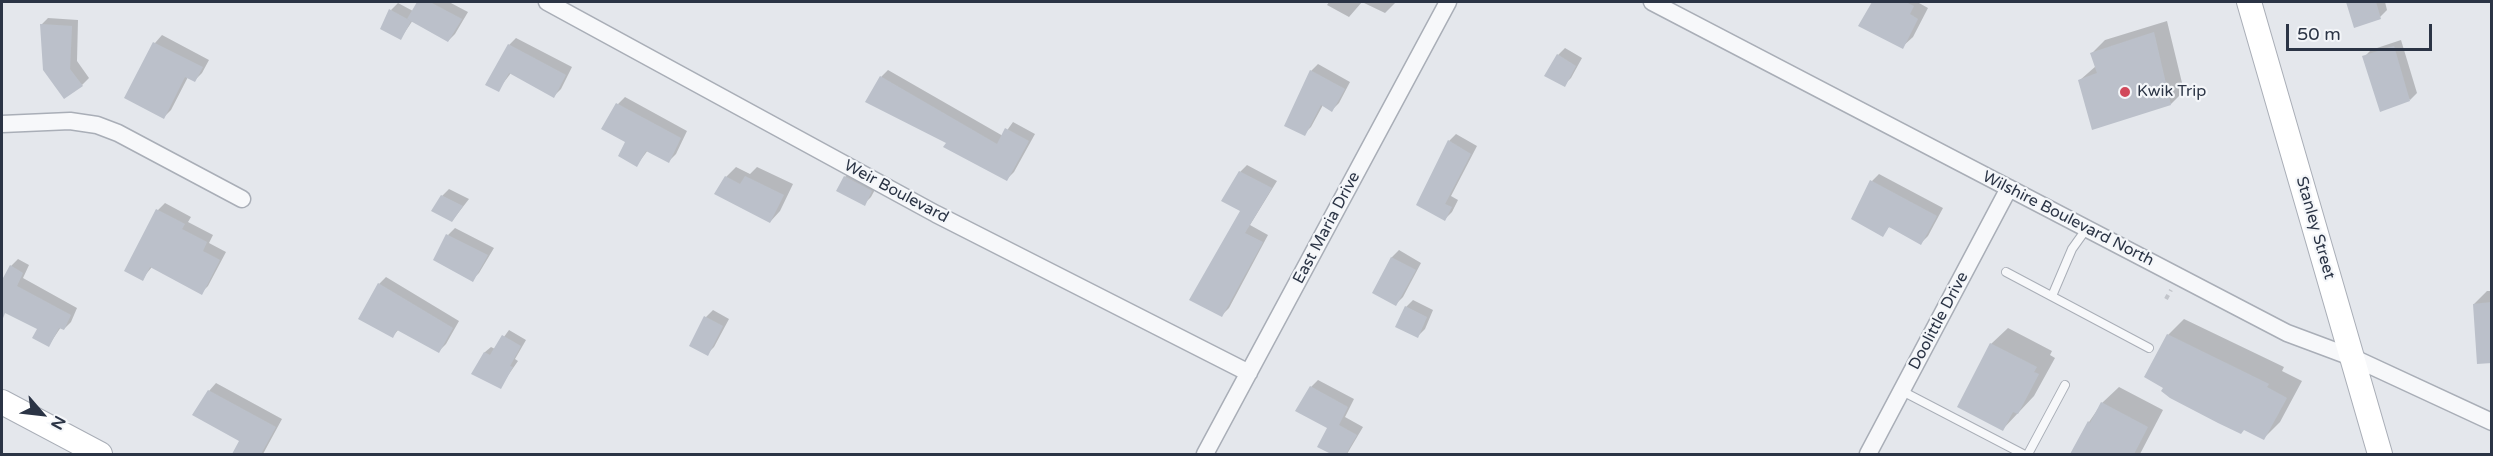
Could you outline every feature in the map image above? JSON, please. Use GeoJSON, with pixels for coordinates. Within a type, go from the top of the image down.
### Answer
{"type":"FeatureCollection","features":[{"type":"Feature","properties":{"kind":"street","name":"Weir Boulevard"},"geometry":{"type":"LineString","coordinates":[[547,2],[936,214],[1249,373]]}},
{"type":"Feature","properties":{"kind":"street","name":"East Maria Drive"},"geometry":{"type":"LineString","coordinates":[[1205,454],[1448,2]]}},
{"type":"Feature","properties":{"kind":"street","name":"Wilshire Boulevard North"},"geometry":{"type":"LineString","coordinates":[[1652,2],[2287,333],[2354,358],[2492,422]]}},
{"type":"Feature","properties":{"kind":"street","name":"Stanley Street"},"geometry":{"type":"LineString","coordinates":[[2249,2],[2380,454]]}},
{"type":"Feature","properties":{"kind":"street"},"geometry":{"type":"LineString","coordinates":[[2,124],[70,121],[97,124],[242,199]]}},
{"type":"Feature","properties":{"kind":"street","name":"Doolittle Drive"},"geometry":{"type":"LineString","coordinates":[[1873,453],[1902,391],[2009,188]]}},
{"type":"Feature","properties":{"kind":"street"},"geometry":{"type":"LineString","coordinates":[[2,402],[100,454]]}},
{"type":"Feature","properties":{"kind":"lane"},"geometry":{"type":"LineString","coordinates":[[2052,296],[2073,249],[2087,227]]}},
{"type":"Feature","properties":{"kind":"lane"},"geometry":{"type":"LineString","coordinates":[[2006,272],[2149,348]]}},
{"type":"Feature","properties":{"kind":"lane"},"geometry":{"type":"LineString","coordinates":[[2028,454],[2065,385]]}},
{"type":"Feature","properties":{"kind":"lane"},"geometry":{"type":"LineString","coordinates":[[1902,391],[2023,454]]}},
{"type":"Feature","properties":{"kind":"building"},"geometry":{"type":"Polygon","coordinates":[[[417,2],[430,2],[462,19],[448,42],[407,19],[417,2]]]}},
{"type":"Feature","properties":{"kind":"building"},"geometry":{"type":"Polygon","coordinates":[[[1872,2],[1906,2],[1914,6],[1910,14],[1918,19],[1903,49],[1858,26],[1872,2]]]}},
{"type":"Feature","properties":{"kind":"building"},"geometry":{"type":"Polygon","coordinates":[[[2346,2],[2376,2],[2381,19],[2354,28],[2346,2]]]}},
{"type":"Feature","properties":{"kind":"building"},"geometry":{"type":"Polygon","coordinates":[[[389,9],[411,21],[401,40],[380,29],[389,9]]]}},
{"type":"Feature","properties":{"kind":"building"},"geometry":{"type":"Polygon","coordinates":[[[40,24],[72,26],[70,69],[83,86],[64,99],[43,70],[40,24]]]}},
{"type":"Feature","properties":{"kind":"building","name":"Kwik Trip"},"geometry":{"type":"Polygon","coordinates":[[[2154,32],[2171,105],[2092,130],[2078,80],[2097,73],[2090,53],[2154,32]]]}},
{"type":"Feature","properties":{"kind":"building"},"geometry":{"type":"Polygon","coordinates":[[[153,42],[203,67],[195,82],[185,77],[164,119],[124,98],[153,42]]]}},
{"type":"Feature","properties":{"kind":"building"},"geometry":{"type":"Polygon","coordinates":[[[508,44],[566,75],[554,98],[509,73],[499,92],[485,85],[508,44]]]}},
{"type":"Feature","properties":{"kind":"building"},"geometry":{"type":"Polygon","coordinates":[[[2394,46],[2410,101],[2380,112],[2362,56],[2394,46]]]}},
{"type":"Feature","properties":{"kind":"building"},"geometry":{"type":"Polygon","coordinates":[[[1557,54],[1576,66],[1565,87],[1544,76],[1557,54]]]}},
{"type":"Feature","properties":{"kind":"building"},"geometry":{"type":"Polygon","coordinates":[[[1310,70],[1345,89],[1332,112],[1321,105],[1305,136],[1284,126],[1310,70]]]}},
{"type":"Feature","properties":{"kind":"building"},"geometry":{"type":"Polygon","coordinates":[[[880,76],[997,144],[1005,128],[1029,141],[1007,181],[943,147],[946,143],[865,102],[880,76]]]}},
{"type":"Feature","properties":{"kind":"building"},"geometry":{"type":"Polygon","coordinates":[[[616,103],[681,138],[669,163],[646,151],[637,167],[618,156],[625,142],[601,129],[616,103]]]}},
{"type":"Feature","properties":{"kind":"building"},"geometry":{"type":"Polygon","coordinates":[[[1448,140],[1471,154],[1445,204],[1452,207],[1445,221],[1416,205],[1448,140]]]}},
{"type":"Feature","properties":{"kind":"building"},"geometry":{"type":"Polygon","coordinates":[[[1239,171],[1272,188],[1245,233],[1263,242],[1222,317],[1189,300],[1240,211],[1221,201],[1239,171]]]}},
{"type":"Feature","properties":{"kind":"building"},"geometry":{"type":"Polygon","coordinates":[[[725,176],[740,184],[745,176],[784,195],[770,223],[714,194],[725,176]]]}},
{"type":"Feature","properties":{"kind":"building"},"geometry":{"type":"Polygon","coordinates":[[[844,176],[872,191],[865,206],[836,191],[844,176]]]}},
{"type":"Feature","properties":{"kind":"building"},"geometry":{"type":"Polygon","coordinates":[[[1870,180],[1937,216],[1921,245],[1889,227],[1883,237],[1851,219],[1870,180]]]}},
{"type":"Feature","properties":{"kind":"building"},"geometry":{"type":"Polygon","coordinates":[[[441,195],[463,206],[452,222],[431,211],[441,195]]]}},
{"type":"Feature","properties":{"kind":"building"},"geometry":{"type":"Polygon","coordinates":[[[156,209],[185,224],[182,229],[207,242],[203,251],[220,260],[202,295],[150,267],[143,281],[124,271],[156,209]]]}},
{"type":"Feature","properties":{"kind":"building"},"geometry":{"type":"Polygon","coordinates":[[[446,234],[488,255],[473,282],[433,260],[446,234]]]}},
{"type":"Feature","properties":{"kind":"building"},"geometry":{"type":"Polygon","coordinates":[[[1391,257],[1416,270],[1396,306],[1372,293],[1391,257]]]}},
{"type":"Feature","properties":{"kind":"building"},"geometry":{"type":"Polygon","coordinates":[[[10,265],[23,273],[17,286],[71,315],[64,330],[59,328],[49,347],[32,338],[37,329],[5,313],[2,321],[2,277],[10,265]]]}},
{"type":"Feature","properties":{"kind":"building"},"geometry":{"type":"Polygon","coordinates":[[[378,283],[453,328],[439,353],[397,330],[393,338],[358,319],[378,283]]]}},
{"type":"Feature","properties":{"kind":"building"},"geometry":{"type":"Polygon","coordinates":[[[2492,302],[2492,363],[2477,364],[2473,304],[2492,302]]]}},
{"type":"Feature","properties":{"kind":"building"},"geometry":{"type":"Polygon","coordinates":[[[1405,306],[1427,317],[1418,338],[1395,327],[1405,306]]]}},
{"type":"Feature","properties":{"kind":"building"},"geometry":{"type":"Polygon","coordinates":[[[704,316],[723,326],[708,356],[689,346],[704,316]]]}},
{"type":"Feature","properties":{"kind":"building"},"geometry":{"type":"Polygon","coordinates":[[[2167,334],[2269,384],[2267,387],[2287,398],[2264,440],[2244,430],[2241,434],[2170,398],[2161,391],[2163,388],[2144,377],[2167,334]]]}},
{"type":"Feature","properties":{"kind":"building"},"geometry":{"type":"Polygon","coordinates":[[[502,335],[521,346],[501,389],[471,374],[484,352],[490,355],[502,335]]]}},
{"type":"Feature","properties":{"kind":"building"},"geometry":{"type":"Polygon","coordinates":[[[1990,343],[2037,367],[2034,372],[2039,374],[2018,414],[2013,412],[2003,431],[1957,407],[1990,343]]]}},
{"type":"Feature","properties":{"kind":"building"},"geometry":{"type":"Polygon","coordinates":[[[1310,386],[1348,407],[1339,425],[1357,435],[1346,454],[1331,454],[1317,447],[1327,428],[1295,411],[1310,386]]]}},
{"type":"Feature","properties":{"kind":"building"},"geometry":{"type":"Polygon","coordinates":[[[208,390],[276,427],[261,454],[232,454],[239,441],[192,415],[208,390]]]}},
{"type":"Feature","properties":{"kind":"building"},"geometry":{"type":"Polygon","coordinates":[[[2101,402],[2148,427],[2134,454],[2070,454],[2101,402]]]}},
{"type":"Feature","properties":{"kind":"place","name":"Kwik Trip"},"geometry":{"type":"Point","coordinates":[2125,92]}}]}
